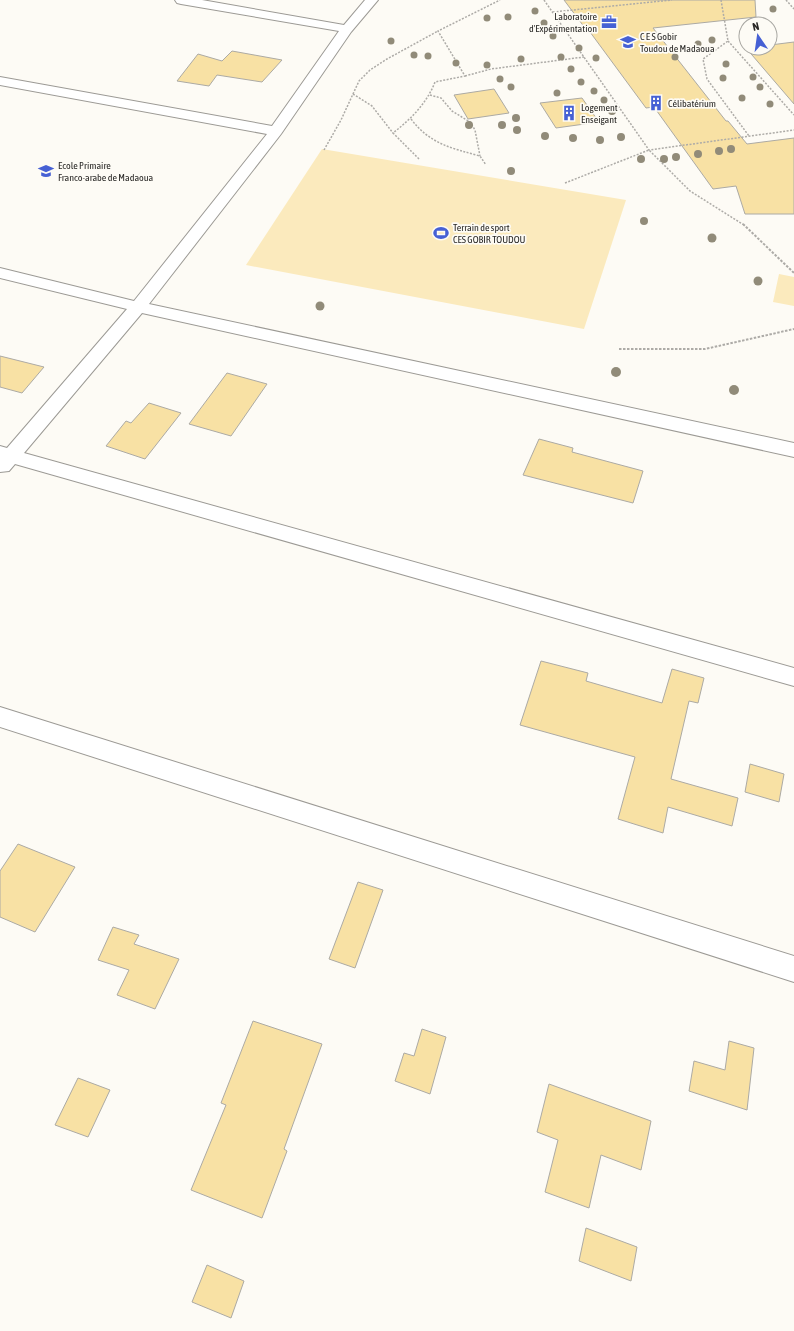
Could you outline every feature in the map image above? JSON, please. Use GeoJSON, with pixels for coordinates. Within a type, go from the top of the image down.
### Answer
{"type":"FeatureCollection","features":[{"type":"Feature","properties":{"kind":"street"},"geometry":{"type":"LineString","coordinates":[[181,0],[347,29]]}},
{"type":"Feature","properties":{"kind":"street"},"geometry":{"type":"LineString","coordinates":[[372,0],[347,29],[276,131],[138,307],[3,459],[794,677]]}},
{"type":"Feature","properties":{"kind":"street"},"geometry":{"type":"LineString","coordinates":[[0,81],[276,131]]}},
{"type":"Feature","properties":{"kind":"street"},"geometry":{"type":"LineString","coordinates":[[0,273],[138,307],[794,450]]}},
{"type":"Feature","properties":{"kind":"street"},"geometry":{"type":"LineString","coordinates":[[0,717],[794,969]]}},
{"type":"Feature","properties":{"kind":"path"},"geometry":{"type":"LineString","coordinates":[[324,150],[341,120],[359,81],[370,70],[438,31],[500,0]]}},
{"type":"Feature","properties":{"kind":"path"},"geometry":{"type":"LineString","coordinates":[[544,0],[649,150],[690,191],[742,224],[794,273]]}},
{"type":"Feature","properties":{"kind":"path"},"geometry":{"type":"LineString","coordinates":[[552,12],[672,0]]}},
{"type":"Feature","properties":{"kind":"path"},"geometry":{"type":"LineString","coordinates":[[721,0],[728,41],[794,115]]}},
{"type":"Feature","properties":{"kind":"path"},"geometry":{"type":"LineString","coordinates":[[786,0],[794,9]]}},
{"type":"Feature","properties":{"kind":"path"},"geometry":{"type":"LineString","coordinates":[[438,31],[465,76]]}},
{"type":"Feature","properties":{"kind":"path"},"geometry":{"type":"LineString","coordinates":[[728,41],[703,59],[707,79],[749,136]]}},
{"type":"Feature","properties":{"kind":"path"},"geometry":{"type":"LineString","coordinates":[[393,133],[411,119],[418,108],[430,95],[436,82],[491,69],[584,57]]}},
{"type":"Feature","properties":{"kind":"path"},"geometry":{"type":"LineString","coordinates":[[353,94],[372,106],[393,133],[419,159]]}},
{"type":"Feature","properties":{"kind":"path"},"geometry":{"type":"LineString","coordinates":[[430,95],[441,98],[452,111],[470,122],[475,130],[480,156],[486,165]]}},
{"type":"Feature","properties":{"kind":"path"},"geometry":{"type":"LineString","coordinates":[[411,119],[418,130],[437,143],[480,156]]}},
{"type":"Feature","properties":{"kind":"path"},"geometry":{"type":"LineString","coordinates":[[565,183],[649,150],[794,130]]}},
{"type":"Feature","properties":{"kind":"path"},"geometry":{"type":"LineString","coordinates":[[619,349],[705,349],[794,328]]}},
{"type":"Feature","properties":{"kind":"shaded area","name":"Terrain de sport CES GOBIR TOUDOU"},"geometry":{"type":"Polygon","coordinates":[[[322,149],[626,200],[584,329],[246,265],[322,149]]]}},
{"type":"Feature","properties":{"kind":"shaded area"},"geometry":{"type":"Polygon","coordinates":[[[779,274],[794,277],[794,306],[773,302],[779,274]]]}},
{"type":"Feature","properties":{"kind":"building"},"geometry":{"type":"Polygon","coordinates":[[[564,0],[755,0],[756,16],[738,16],[738,19],[653,28],[726,121],[728,121],[747,144],[794,138],[794,214],[745,214],[736,186],[713,189],[654,107],[646,108],[590,32],[588,32],[564,0]]]}},
{"type":"Feature","properties":{"kind":"building"},"geometry":{"type":"Polygon","coordinates":[[[794,42],[794,104],[753,56],[778,56],[778,44],[794,42]]]}},
{"type":"Feature","properties":{"kind":"building"},"geometry":{"type":"Polygon","coordinates":[[[232,51],[282,60],[262,82],[217,75],[209,86],[177,81],[198,54],[222,61],[232,51]]]}},
{"type":"Feature","properties":{"kind":"building"},"geometry":{"type":"Polygon","coordinates":[[[494,89],[509,113],[468,119],[454,95],[494,89]]]}},
{"type":"Feature","properties":{"kind":"building","name":"Logement Enseigant"},"geometry":{"type":"Polygon","coordinates":[[[582,98],[599,122],[556,128],[540,103],[582,98]]]}},
{"type":"Feature","properties":{"kind":"building"},"geometry":{"type":"Polygon","coordinates":[[[0,356],[44,367],[22,393],[0,387],[0,356]]]}},
{"type":"Feature","properties":{"kind":"building"},"geometry":{"type":"Polygon","coordinates":[[[227,373],[267,384],[231,436],[189,424],[227,373]]]}},
{"type":"Feature","properties":{"kind":"building"},"geometry":{"type":"Polygon","coordinates":[[[149,403],[181,413],[145,459],[106,446],[126,421],[131,423],[149,403]]]}},
{"type":"Feature","properties":{"kind":"building"},"geometry":{"type":"Polygon","coordinates":[[[539,439],[573,448],[572,452],[643,471],[633,503],[523,475],[539,439]]]}},
{"type":"Feature","properties":{"kind":"building"},"geometry":{"type":"Polygon","coordinates":[[[541,661],[588,673],[586,681],[662,703],[672,669],[704,678],[698,703],[689,701],[671,779],[738,798],[732,826],[668,807],[663,833],[618,819],[635,757],[520,725],[541,661]]]}},
{"type":"Feature","properties":{"kind":"building"},"geometry":{"type":"Polygon","coordinates":[[[750,764],[784,774],[779,802],[745,792],[750,764]]]}},
{"type":"Feature","properties":{"kind":"building"},"geometry":{"type":"Polygon","coordinates":[[[18,844],[75,867],[35,932],[0,917],[0,871],[18,844]]]}},
{"type":"Feature","properties":{"kind":"building"},"geometry":{"type":"Polygon","coordinates":[[[358,882],[383,890],[355,968],[329,959],[358,882]]]}},
{"type":"Feature","properties":{"kind":"building"},"geometry":{"type":"Polygon","coordinates":[[[113,927],[139,935],[134,944],[179,959],[155,1009],[117,995],[129,970],[98,960],[113,927]]]}},
{"type":"Feature","properties":{"kind":"building"},"geometry":{"type":"Polygon","coordinates":[[[253,1021],[322,1044],[284,1149],[287,1151],[262,1218],[191,1190],[226,1105],[221,1103],[253,1021]]]}},
{"type":"Feature","properties":{"kind":"building"},"geometry":{"type":"Polygon","coordinates":[[[422,1029],[446,1037],[430,1094],[395,1081],[404,1053],[414,1056],[422,1029]]]}},
{"type":"Feature","properties":{"kind":"building"},"geometry":{"type":"Polygon","coordinates":[[[729,1041],[754,1048],[747,1110],[689,1091],[694,1061],[725,1070],[729,1041]]]}},
{"type":"Feature","properties":{"kind":"building"},"geometry":{"type":"Polygon","coordinates":[[[78,1078],[110,1090],[88,1137],[55,1125],[78,1078]]]}},
{"type":"Feature","properties":{"kind":"building"},"geometry":{"type":"Polygon","coordinates":[[[549,1084],[651,1121],[641,1170],[601,1155],[589,1208],[545,1192],[558,1140],[537,1132],[549,1084]]]}},
{"type":"Feature","properties":{"kind":"building"},"geometry":{"type":"Polygon","coordinates":[[[586,1228],[637,1247],[631,1281],[579,1261],[586,1228]]]}},
{"type":"Feature","properties":{"kind":"building"},"geometry":{"type":"Polygon","coordinates":[[[207,1265],[244,1281],[231,1318],[192,1302],[207,1265]]]}},
{"type":"Feature","properties":{"kind":"place","name":"Laboratoire d'Expérimentation"},"geometry":{"type":"Point","coordinates":[609,22]}},
{"type":"Feature","properties":{"kind":"place","name":"C E S Gobir Toudou de Madaoua"},"geometry":{"type":"Point","coordinates":[628,42]}},
{"type":"Feature","properties":{"kind":"place","name":"Célibatérium"},"geometry":{"type":"Point","coordinates":[656,103]}},
{"type":"Feature","properties":{"kind":"place","name":"Logement Enseigant"},"geometry":{"type":"Point","coordinates":[569,113]}},
{"type":"Feature","properties":{"kind":"place","name":"Ecole Primaire Franco-arabe de Madaoua"},"geometry":{"type":"Point","coordinates":[46,171]}},
{"type":"Feature","properties":{"kind":"place","name":"Terrain de sport CES GOBIR TOUDOU"},"geometry":{"type":"Point","coordinates":[441,233]}}]}
